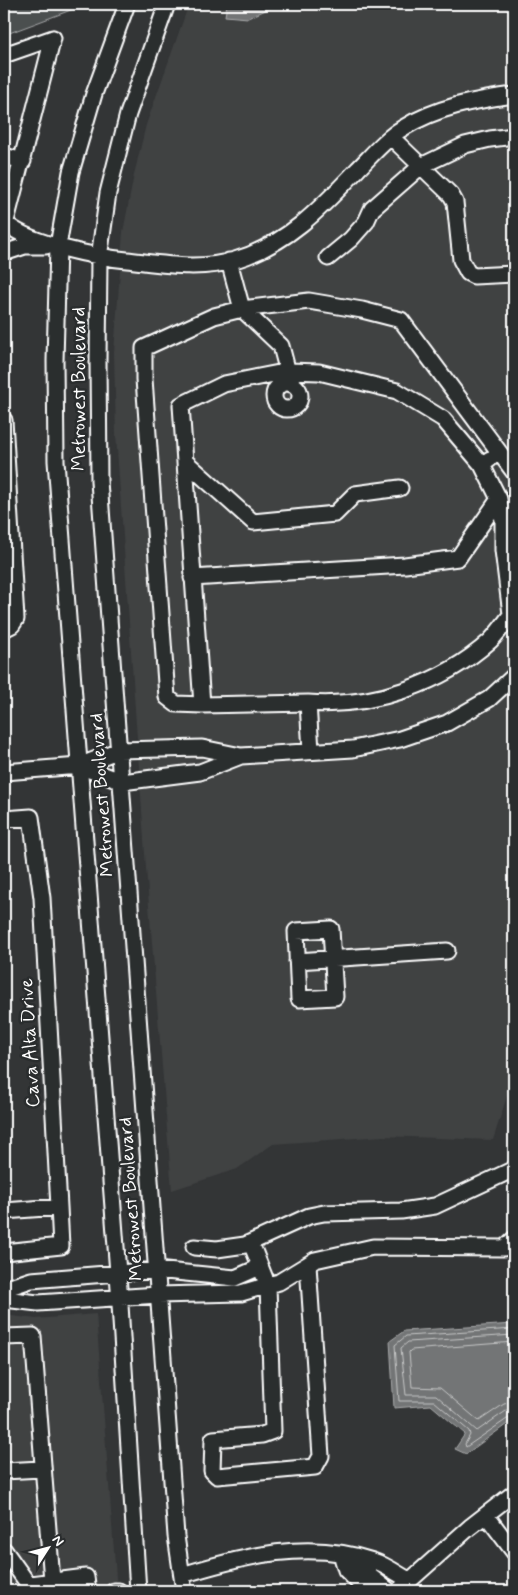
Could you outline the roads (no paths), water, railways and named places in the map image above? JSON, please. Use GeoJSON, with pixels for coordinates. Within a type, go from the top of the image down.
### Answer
{"type":"FeatureCollection","features":[{"type":"Feature","properties":{"kind":"street","name":"Metrowest Boulevard"},"geometry":{"type":"LineString","coordinates":[[126,4],[94,94],[71,172],[58,246],[54,361],[56,461],[118,1273],[138,1591]]}},
{"type":"Feature","properties":{"kind":"street","name":"Metrowest Boulevard"},"geometry":{"type":"LineString","coordinates":[[167,4],[128,114],[108,193],[99,258],[99,481],[176,1536],[184,1591]]}},
{"type":"Feature","properties":{"kind":"street"},"geometry":{"type":"LineString","coordinates":[[4,55],[53,38],[23,161],[4,226],[58,246],[99,258],[198,267],[228,261],[276,242],[311,218],[402,128],[442,109],[481,99],[514,96]]}},
{"type":"Feature","properties":{"kind":"street"},"geometry":{"type":"LineString","coordinates":[[328,258],[351,239],[366,222],[372,209],[421,166],[465,145],[514,136]]}},
{"type":"Feature","properties":{"kind":"street"},"geometry":{"type":"LineString","coordinates":[[391,137],[451,195],[455,202],[461,260],[468,273],[474,276],[514,274]]}},
{"type":"Feature","properties":{"kind":"street"},"geometry":{"type":"LineString","coordinates":[[4,156],[23,161]]}},
{"type":"Feature","properties":{"kind":"street"},"geometry":{"type":"LineString","coordinates":[[4,253],[25,246],[58,246]]}},
{"type":"Feature","properties":{"kind":"street"},"geometry":{"type":"LineString","coordinates":[[228,261],[242,309],[281,346],[290,378]]}},
{"type":"Feature","properties":{"kind":"street"},"geometry":{"type":"LineString","coordinates":[[202,705],[192,578],[186,462],[180,405],[224,384],[290,378],[319,372],[397,391],[443,419],[482,465],[499,499],[503,520],[503,550],[513,613],[490,640],[462,662],[435,677],[382,697],[325,704],[308,703],[202,705],[176,704],[166,697],[144,379],[144,348],[214,316],[242,309],[309,302],[362,310],[401,320],[514,472]]}},
{"type":"Feature","properties":{"kind":"street"},"geometry":{"type":"LineString","coordinates":[[4,420],[7,554],[16,619],[12,625],[4,629]]}},
{"type":"Feature","properties":{"kind":"street"},"geometry":{"type":"LineString","coordinates":[[482,465],[499,452]]}},
{"type":"Feature","properties":{"kind":"street"},"geometry":{"type":"LineString","coordinates":[[186,462],[253,522],[335,514],[355,494],[400,488]]}},
{"type":"Feature","properties":{"kind":"street"},"geometry":{"type":"LineString","coordinates":[[192,578],[405,565],[458,558],[499,499]]}},
{"type":"Feature","properties":{"kind":"street"},"geometry":{"type":"LineString","coordinates":[[4,772],[80,766],[119,750],[202,748],[241,756],[353,749],[398,740],[446,723],[489,699],[514,676]]}},
{"type":"Feature","properties":{"kind":"street"},"geometry":{"type":"LineString","coordinates":[[308,703],[311,752]]}},
{"type":"Feature","properties":{"kind":"street"},"geometry":{"type":"LineString","coordinates":[[80,766],[122,782],[200,772],[241,756]]}},
{"type":"Feature","properties":{"kind":"street","name":"Cava Alta Drive"},"geometry":{"type":"LineString","coordinates":[[4,819],[31,817],[42,898],[61,1246],[4,1252]]}},
{"type":"Feature","properties":{"kind":"street"},"geometry":{"type":"LineString","coordinates":[[331,929],[333,959],[335,997],[299,999],[296,931],[331,929]]}},
{"type":"Feature","properties":{"kind":"street"},"geometry":{"type":"LineString","coordinates":[[298,961],[447,950]]}},
{"type":"Feature","properties":{"kind":"street"},"geometry":{"type":"LineString","coordinates":[[194,1247],[226,1248],[251,1243],[309,1216],[324,1213],[401,1211],[436,1206],[514,1169]]}},
{"type":"Feature","properties":{"kind":"street"},"geometry":{"type":"LineString","coordinates":[[4,1211],[59,1207]]}},
{"type":"Feature","properties":{"kind":"street"},"geometry":{"type":"LineString","coordinates":[[4,1299],[38,1303],[158,1295],[241,1294],[268,1286],[315,1260],[373,1248],[504,1248],[514,1239]]}},
{"type":"Feature","properties":{"kind":"street"},"geometry":{"type":"LineString","coordinates":[[251,1243],[268,1286],[273,1431],[262,1435],[213,1439],[212,1471],[217,1476],[315,1467],[319,1464],[321,1456],[308,1265]]}},
{"type":"Feature","properties":{"kind":"street"},"geometry":{"type":"LineString","coordinates":[[4,1289],[31,1280],[156,1270],[235,1278],[260,1267]]}},
{"type":"Feature","properties":{"kind":"street"},"geometry":{"type":"LineString","coordinates":[[4,1337],[33,1336],[52,1581]]}},
{"type":"Feature","properties":{"kind":"street"},"geometry":{"type":"LineString","coordinates":[[4,1471],[42,1469]]}},
{"type":"Feature","properties":{"kind":"street"},"geometry":{"type":"LineString","coordinates":[[398,1591],[514,1493]]}},
{"type":"Feature","properties":{"kind":"street"},"geometry":{"type":"LineString","coordinates":[[486,1515],[514,1552]]}},
{"type":"Feature","properties":{"kind":"street"},"geometry":{"type":"LineString","coordinates":[[182,1575],[236,1559],[301,1549],[325,1550],[372,1561],[410,1581]]}},
{"type":"Feature","properties":{"kind":"street"},"geometry":{"type":"LineString","coordinates":[[4,1550],[26,1581],[31,1584],[86,1577],[88,1591]]}},
{"type":"Feature","properties":{"kind":"street"},"geometry":{"type":"LineString","coordinates":[[341,1554],[346,1570],[367,1591]]}},
{"type":"Feature","properties":{"kind":"street"},"geometry":{"type":"LineString","coordinates":[[341,1554],[389,1591]]}},
{"type":"Feature","properties":{"kind":"street"},"geometry":{"type":"LineString","coordinates":[[114,1591],[120,1591]]}},
{"type":"Feature","properties":{"kind":"water"},"geometry":{"type":"Polygon","coordinates":[[[227,4],[279,4],[248,18],[225,16],[227,4]]]}},
{"type":"Feature","properties":{"kind":"water"},"geometry":{"type":"Polygon","coordinates":[[[514,1324],[514,1419],[466,1454],[455,1449],[465,1434],[431,1405],[394,1408],[390,1341],[404,1331],[514,1324]]]}}]}
